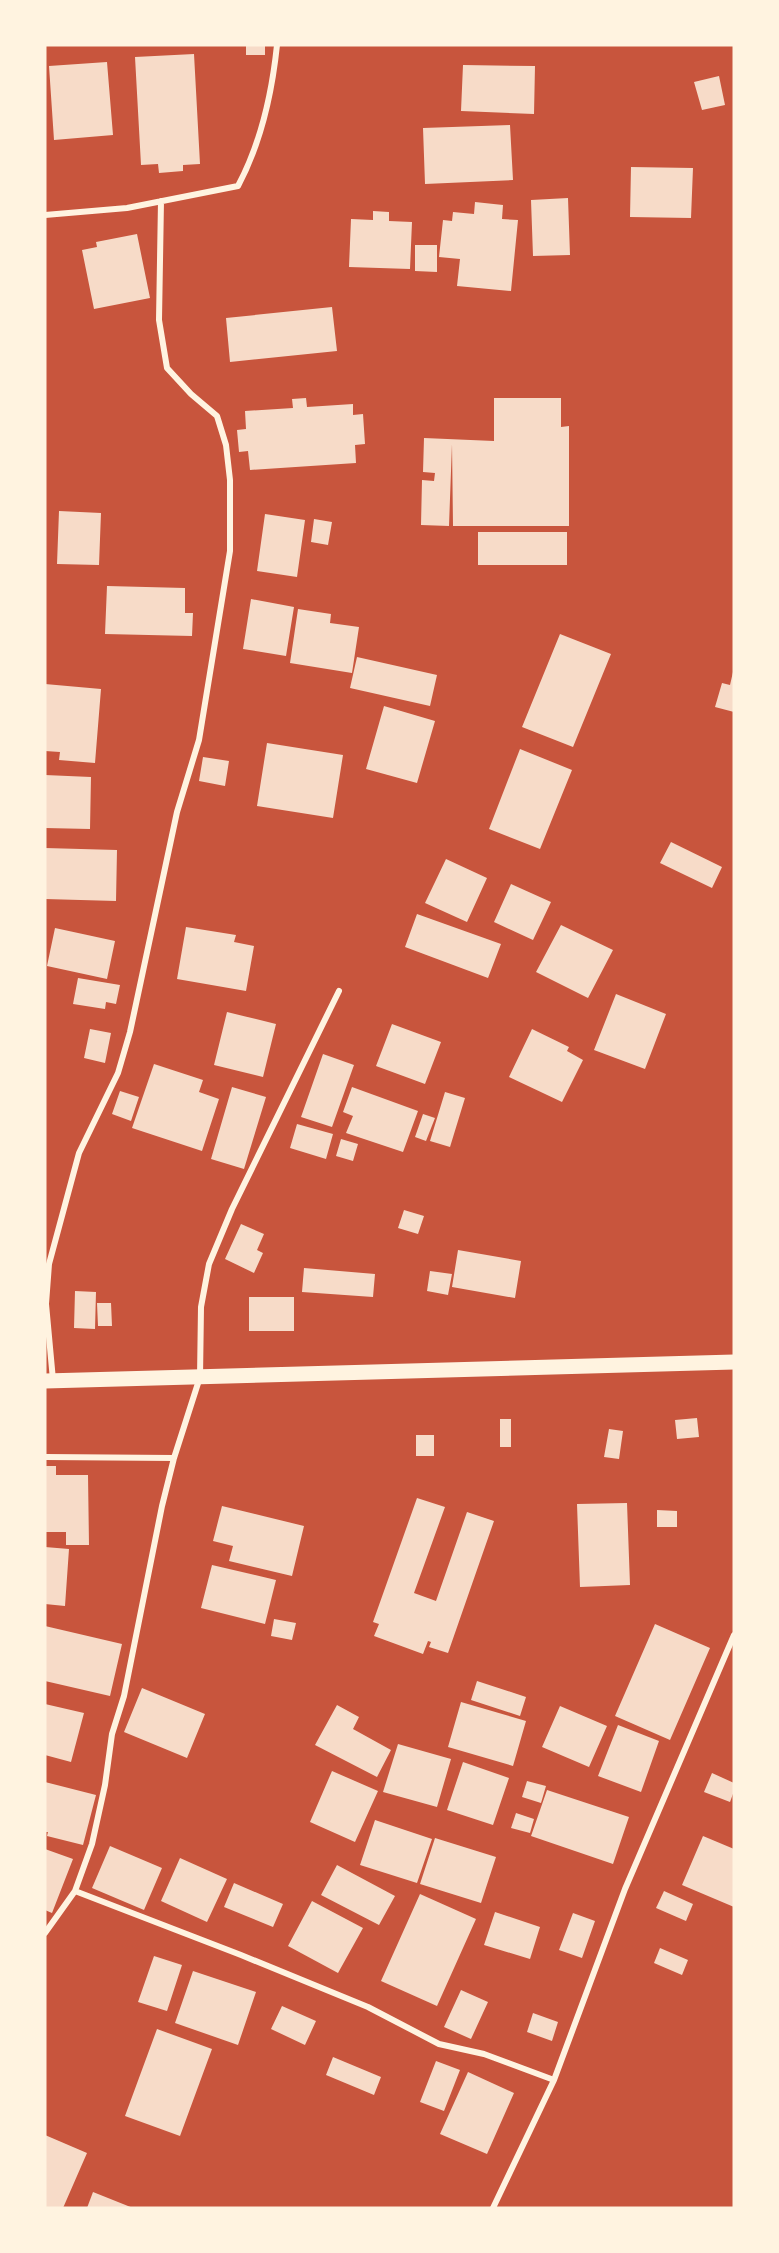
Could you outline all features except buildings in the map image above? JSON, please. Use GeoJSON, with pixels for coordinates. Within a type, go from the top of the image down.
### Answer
{"type":"FeatureCollection","features":[{"type":"Feature","properties":{"kind":"main road"},"geometry":{"type":"LineString","coordinates":[[49,1381],[734,1362]]}},
{"type":"Feature","properties":{"kind":"street"},"geometry":{"type":"LineString","coordinates":[[45,215],[127,208],[238,186],[249,167],[273,86],[277,45]]}},
{"type":"Feature","properties":{"kind":"street"},"geometry":{"type":"LineString","coordinates":[[49,1381],[46,1304],[49,1264],[79,1153],[118,1073],[130,1032],[177,812],[199,740],[230,551],[230,480],[226,445],[217,416],[190,394],[167,368],[159,320],[161,201]]}},
{"type":"Feature","properties":{"kind":"street"},"geometry":{"type":"LineString","coordinates":[[45,1933],[75,1891],[92,1844],[105,1785],[112,1734],[124,1696],[174,1458],[200,1377],[201,1307],[209,1264],[232,1209],[339,991]]}},
{"type":"Feature","properties":{"kind":"street"},"geometry":{"type":"LineString","coordinates":[[45,1457],[174,1458]]}},
{"type":"Feature","properties":{"kind":"street"},"geometry":{"type":"LineString","coordinates":[[493,2208],[554,2080],[625,1889],[734,1635]]}},
{"type":"Feature","properties":{"kind":"street"},"geometry":{"type":"LineString","coordinates":[[75,1891],[357,2003],[439,2044],[484,2054],[554,2080]]}}]}
